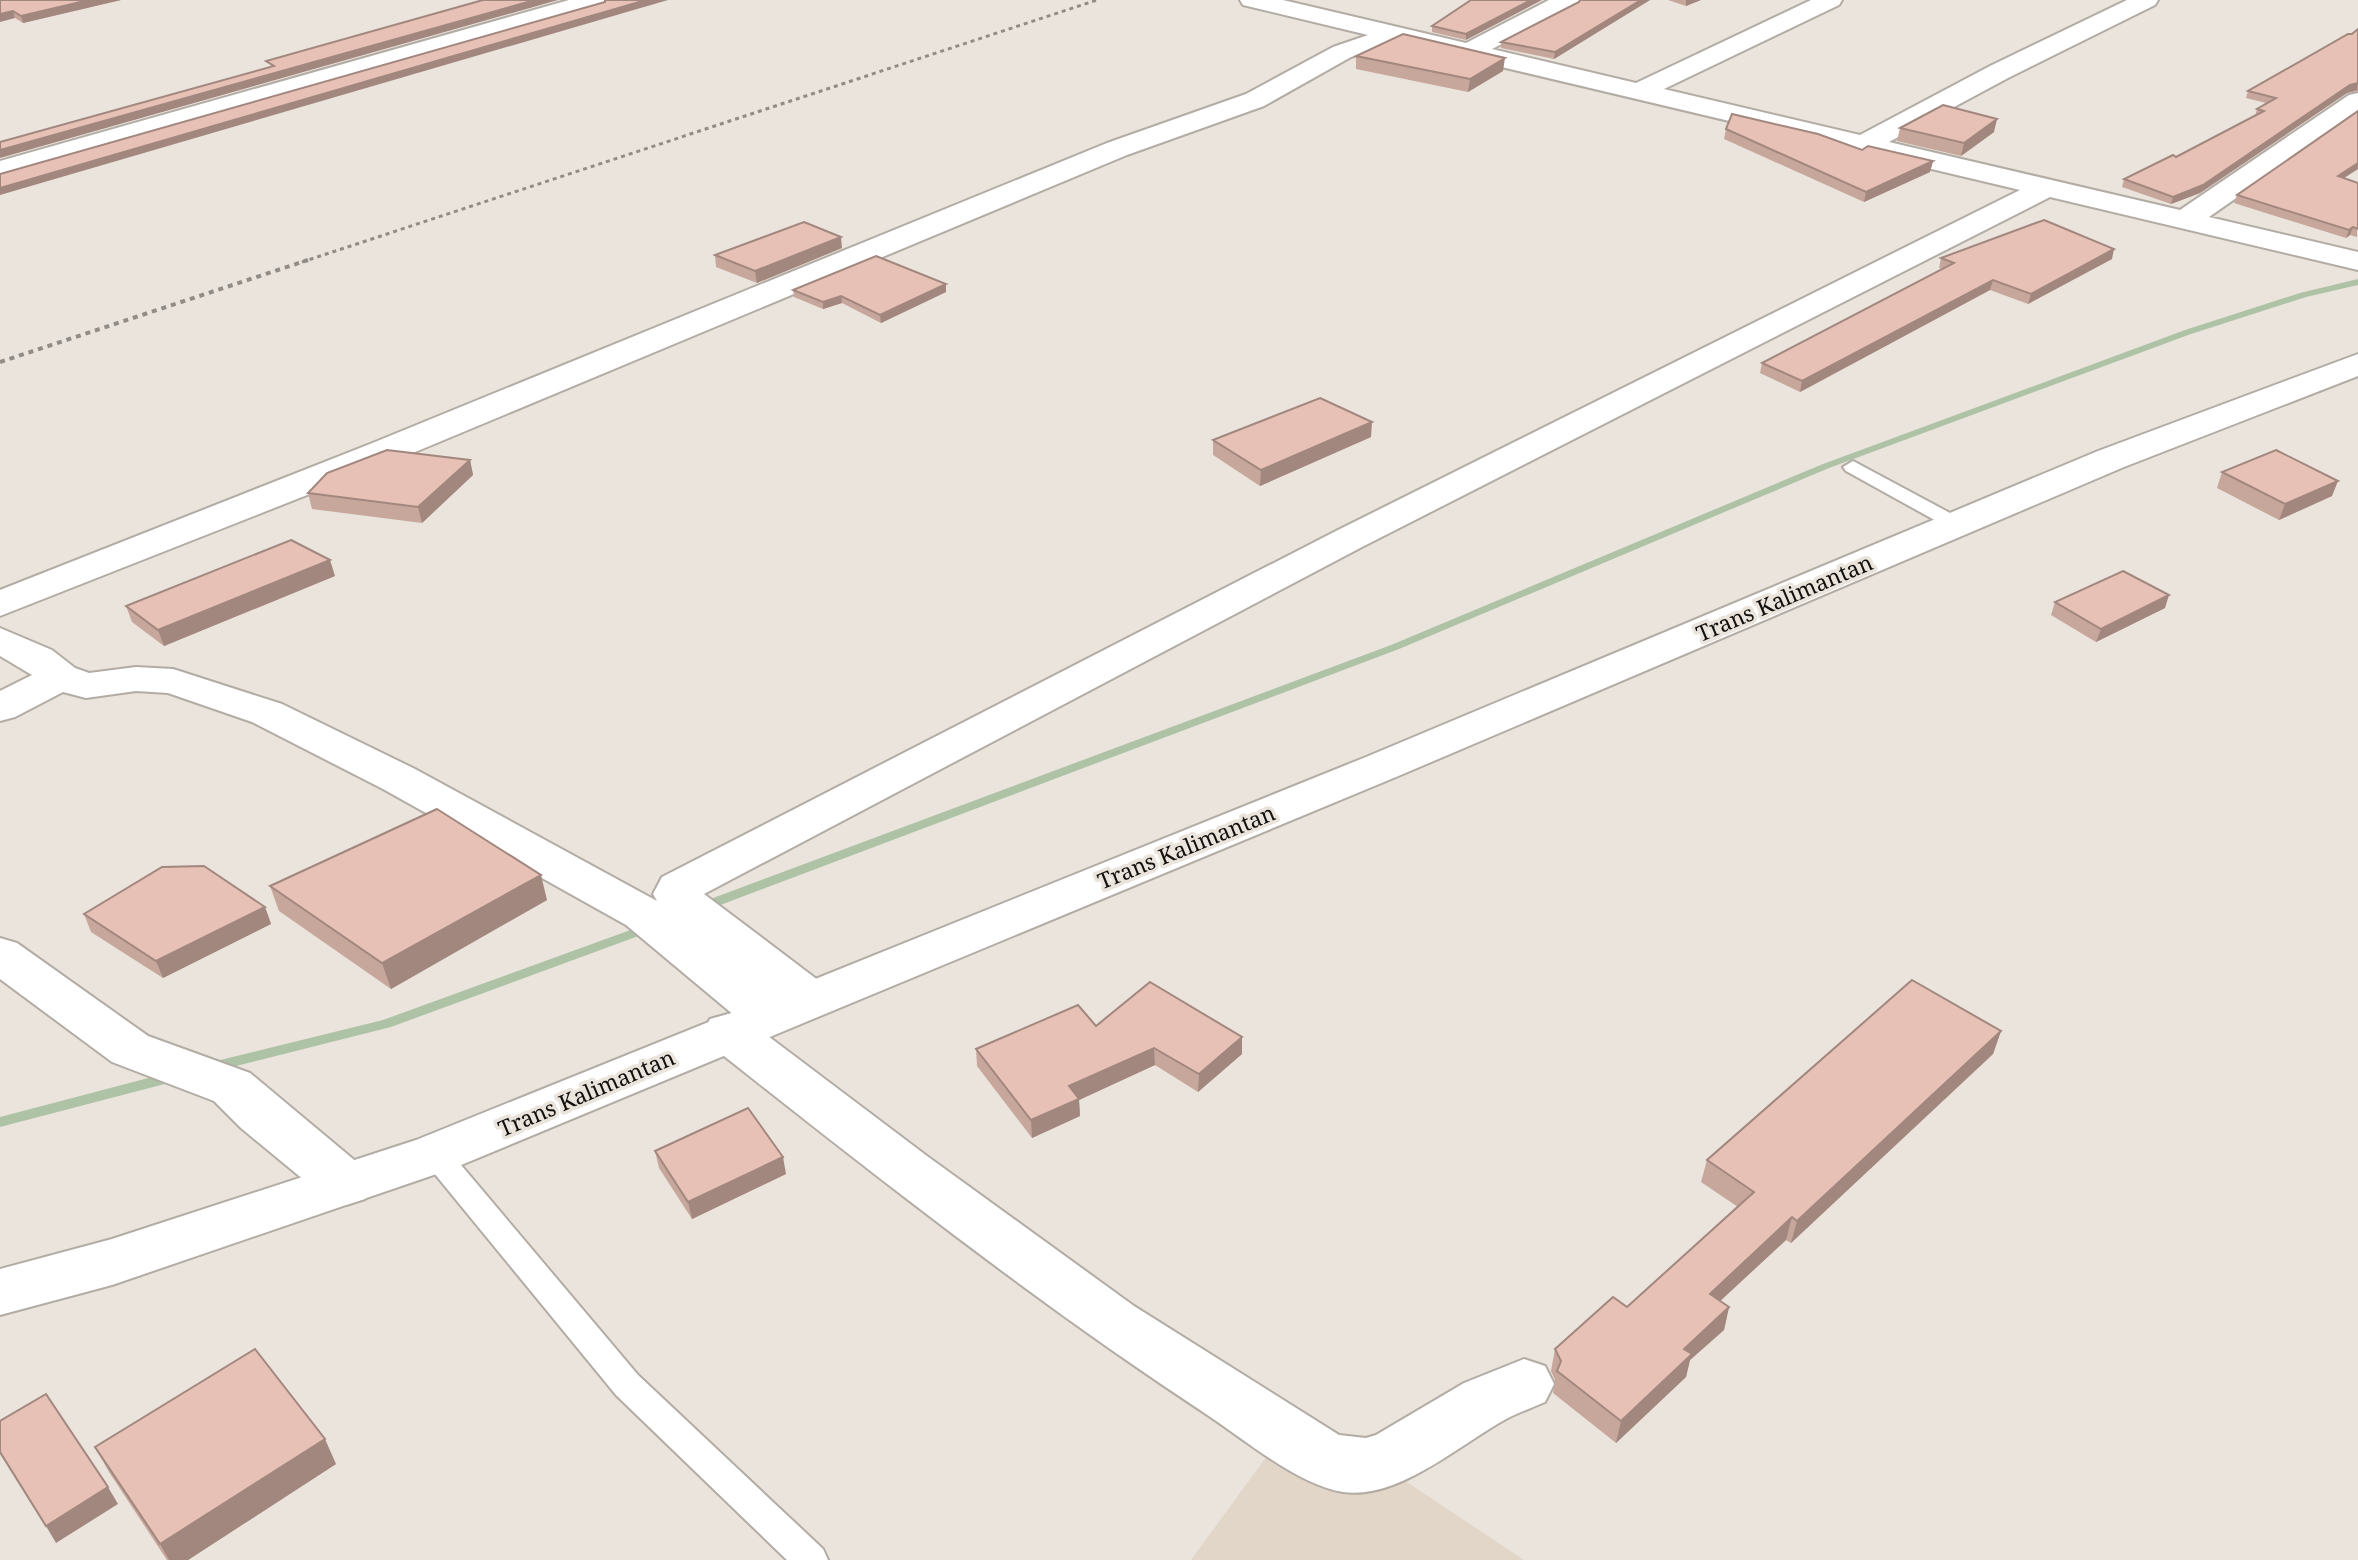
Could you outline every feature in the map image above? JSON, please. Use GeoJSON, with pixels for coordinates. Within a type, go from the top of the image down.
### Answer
{"type":"FeatureCollection","features":[{"type":"Feature","properties":{"kind":"main road"},"geometry":{"type":"LineString","coordinates":[[1252,0],[2358,261]]}},
{"type":"Feature","properties":{"kind":"main road"},"geometry":{"type":"LineString","coordinates":[[1471,50],[1568,0]]}},
{"type":"Feature","properties":{"kind":"main road"},"geometry":{"type":"LineString","coordinates":[[1640,91],[1830,0]]}},
{"type":"Feature","properties":{"kind":"main road"},"geometry":{"type":"LineString","coordinates":[[1864,144],[1999,72],[2146,0]]}},
{"type":"Feature","properties":{"kind":"main road"},"geometry":{"type":"LineString","coordinates":[[0,170],[609,1]]}},
{"type":"Feature","properties":{"kind":"main road"},"geometry":{"type":"LineString","coordinates":[[0,604],[383,452],[1117,149],[1255,100],[1342,52],[1397,33]]}},
{"type":"Feature","properties":{"kind":"main road"},"geometry":{"type":"LineString","coordinates":[[2185,220],[2358,101]]}},
{"type":"Feature","properties":{"kind":"main road"},"geometry":{"type":"LineString","coordinates":[[676,918],[676,894],[691,881],[1349,539],[2046,188]]}},
{"type":"Feature","properties":{"kind":"main road","name":"Trans Kalimantan"},"geometry":{"type":"LineString","coordinates":[[0,1292],[112,1262],[435,1154],[1381,767],[2169,435],[2358,364]]}},
{"type":"Feature","properties":{"kind":"main road"},"geometry":{"type":"LineString","coordinates":[[0,640],[38,659],[60,677],[86,686],[136,679],[173,681],[267,713],[676,918],[908,1171],[1114,1323],[1317,1454],[1342,1465],[1366,1465],[1394,1456],[1485,1401],[1524,1384]]}},
{"type":"Feature","properties":{"kind":"main road"},"geometry":{"type":"LineString","coordinates":[[0,708],[60,677]]}},
{"type":"Feature","properties":{"kind":"main road"},"geometry":{"type":"LineString","coordinates":[[0,955],[130,1049],[232,1087],[260,1114],[346,1184]]}},
{"type":"Feature","properties":{"kind":"lane"},"geometry":{"type":"LineString","coordinates":[[1853,467],[1956,524]]}},
{"type":"Feature","properties":{"kind":"lane"},"geometry":{"type":"LineString","coordinates":[[435,1154],[627,1385],[811,1560]]}},
{"type":"Feature","properties":{"kind":"path"},"geometry":{"type":"LineString","coordinates":[[0,362],[1097,0]]}},
{"type":"Feature","properties":{"kind":"shaded area"},"geometry":{"type":"Polygon","coordinates":[[[1300,1411],[1524,1560],[1191,1560],[1300,1411]]]}},
{"type":"Feature","properties":{"kind":"building"},"geometry":{"type":"Polygon","coordinates":[[[0,0],[89,0],[21,16],[13,11],[0,14],[0,0]]]}},
{"type":"Feature","properties":{"kind":"building"},"geometry":{"type":"Polygon","coordinates":[[[483,0],[535,0],[0,150],[0,142],[274,66],[266,61],[483,0]]]}},
{"type":"Feature","properties":{"kind":"building"},"geometry":{"type":"Polygon","coordinates":[[[605,0],[646,0],[0,188],[0,174],[605,0]]]}},
{"type":"Feature","properties":{"kind":"building"},"geometry":{"type":"Polygon","coordinates":[[[1471,0],[1531,0],[1466,34],[1432,26],[1471,0]]]}},
{"type":"Feature","properties":{"kind":"building"},"geometry":{"type":"Polygon","coordinates":[[[1641,0],[1555,52],[1501,42],[1579,2],[1641,0]]]}},
{"type":"Feature","properties":{"kind":"building"},"geometry":{"type":"Polygon","coordinates":[[[2358,29],[2358,83],[2350,85],[2203,185],[2173,197],[2124,179],[2173,155],[2176,157],[2264,111],[2257,109],[2276,98],[2248,91],[2358,29]]]}},
{"type":"Feature","properties":{"kind":"building"},"geometry":{"type":"Polygon","coordinates":[[[1403,34],[1505,58],[1470,79],[1356,56],[1403,34]]]}},
{"type":"Feature","properties":{"kind":"building"},"geometry":{"type":"Polygon","coordinates":[[[1943,105],[1997,119],[1964,143],[1900,128],[1943,105]]]}},
{"type":"Feature","properties":{"kind":"building"},"geometry":{"type":"Polygon","coordinates":[[[2358,111],[2358,163],[2338,176],[2358,183],[2358,229],[2353,227],[2349,230],[2237,195],[2358,111]]]}},
{"type":"Feature","properties":{"kind":"building"},"geometry":{"type":"Polygon","coordinates":[[[1732,114],[1818,134],[1862,150],[1868,146],[1933,161],[1866,192],[1726,129],[1732,114]]]}},
{"type":"Feature","properties":{"kind":"building"},"geometry":{"type":"Polygon","coordinates":[[[2044,220],[2114,249],[2031,294],[1993,280],[1802,381],[1762,363],[1954,263],[1941,258],[2044,220]]]}},
{"type":"Feature","properties":{"kind":"building"},"geometry":{"type":"Polygon","coordinates":[[[804,222],[841,237],[755,271],[715,255],[804,222]]]}},
{"type":"Feature","properties":{"kind":"building"},"geometry":{"type":"Polygon","coordinates":[[[876,256],[946,284],[880,315],[841,296],[823,302],[793,290],[876,256]]]}},
{"type":"Feature","properties":{"kind":"building"},"geometry":{"type":"Polygon","coordinates":[[[1320,398],[1372,422],[1261,470],[1213,440],[1320,398]]]}},
{"type":"Feature","properties":{"kind":"building"},"geometry":{"type":"Polygon","coordinates":[[[387,450],[470,460],[418,507],[308,493],[327,473],[387,450]]]}},
{"type":"Feature","properties":{"kind":"building"},"geometry":{"type":"Polygon","coordinates":[[[2276,450],[2338,481],[2285,504],[2222,472],[2276,450]]]}},
{"type":"Feature","properties":{"kind":"building"},"geometry":{"type":"Polygon","coordinates":[[[291,540],[330,560],[158,630],[126,606],[291,540]]]}},
{"type":"Feature","properties":{"kind":"building"},"geometry":{"type":"Polygon","coordinates":[[[2123,571],[2169,595],[2101,629],[2055,602],[2123,571]]]}},
{"type":"Feature","properties":{"kind":"building"},"geometry":{"type":"Polygon","coordinates":[[[437,809],[541,875],[382,963],[270,886],[437,809]]]}},
{"type":"Feature","properties":{"kind":"building"},"geometry":{"type":"Polygon","coordinates":[[[204,866],[265,907],[156,961],[84,914],[162,867],[204,866]]]}},
{"type":"Feature","properties":{"kind":"building"},"geometry":{"type":"Polygon","coordinates":[[[1912,980],[2001,1031],[1797,1221],[1792,1217],[1710,1294],[1729,1307],[1684,1349],[1692,1354],[1621,1421],[1557,1371],[1561,1361],[1555,1349],[1613,1297],[1627,1307],[1754,1192],[1707,1160],[1912,980]]]}},
{"type":"Feature","properties":{"kind":"building"},"geometry":{"type":"Polygon","coordinates":[[[1150,982],[1242,1037],[1199,1074],[1154,1048],[1069,1086],[1079,1099],[1031,1120],[976,1049],[1078,1005],[1096,1026],[1150,982]]]}},
{"type":"Feature","properties":{"kind":"building"},"geometry":{"type":"Polygon","coordinates":[[[748,1108],[783,1157],[688,1202],[655,1151],[748,1108]]]}},
{"type":"Feature","properties":{"kind":"building"},"geometry":{"type":"Polygon","coordinates":[[[255,1349],[325,1439],[160,1544],[95,1447],[255,1349]]]}},
{"type":"Feature","properties":{"kind":"building"},"geometry":{"type":"Polygon","coordinates":[[[46,1394],[108,1487],[46,1526],[0,1452],[0,1421],[46,1394]]]}},
{"type":"Feature","properties":{"kind":"waterway"},"geometry":{"type":"LineString","coordinates":[[702,907],[1395,647],[1826,466],[2188,332],[2303,295],[2358,282]]}},
{"type":"Feature","properties":{"kind":"waterway"},"geometry":{"type":"LineString","coordinates":[[212,1067],[386,1024],[647,928]]}},
{"type":"Feature","properties":{"kind":"waterway"},"geometry":{"type":"LineString","coordinates":[[0,1122],[175,1076]]}}]}
